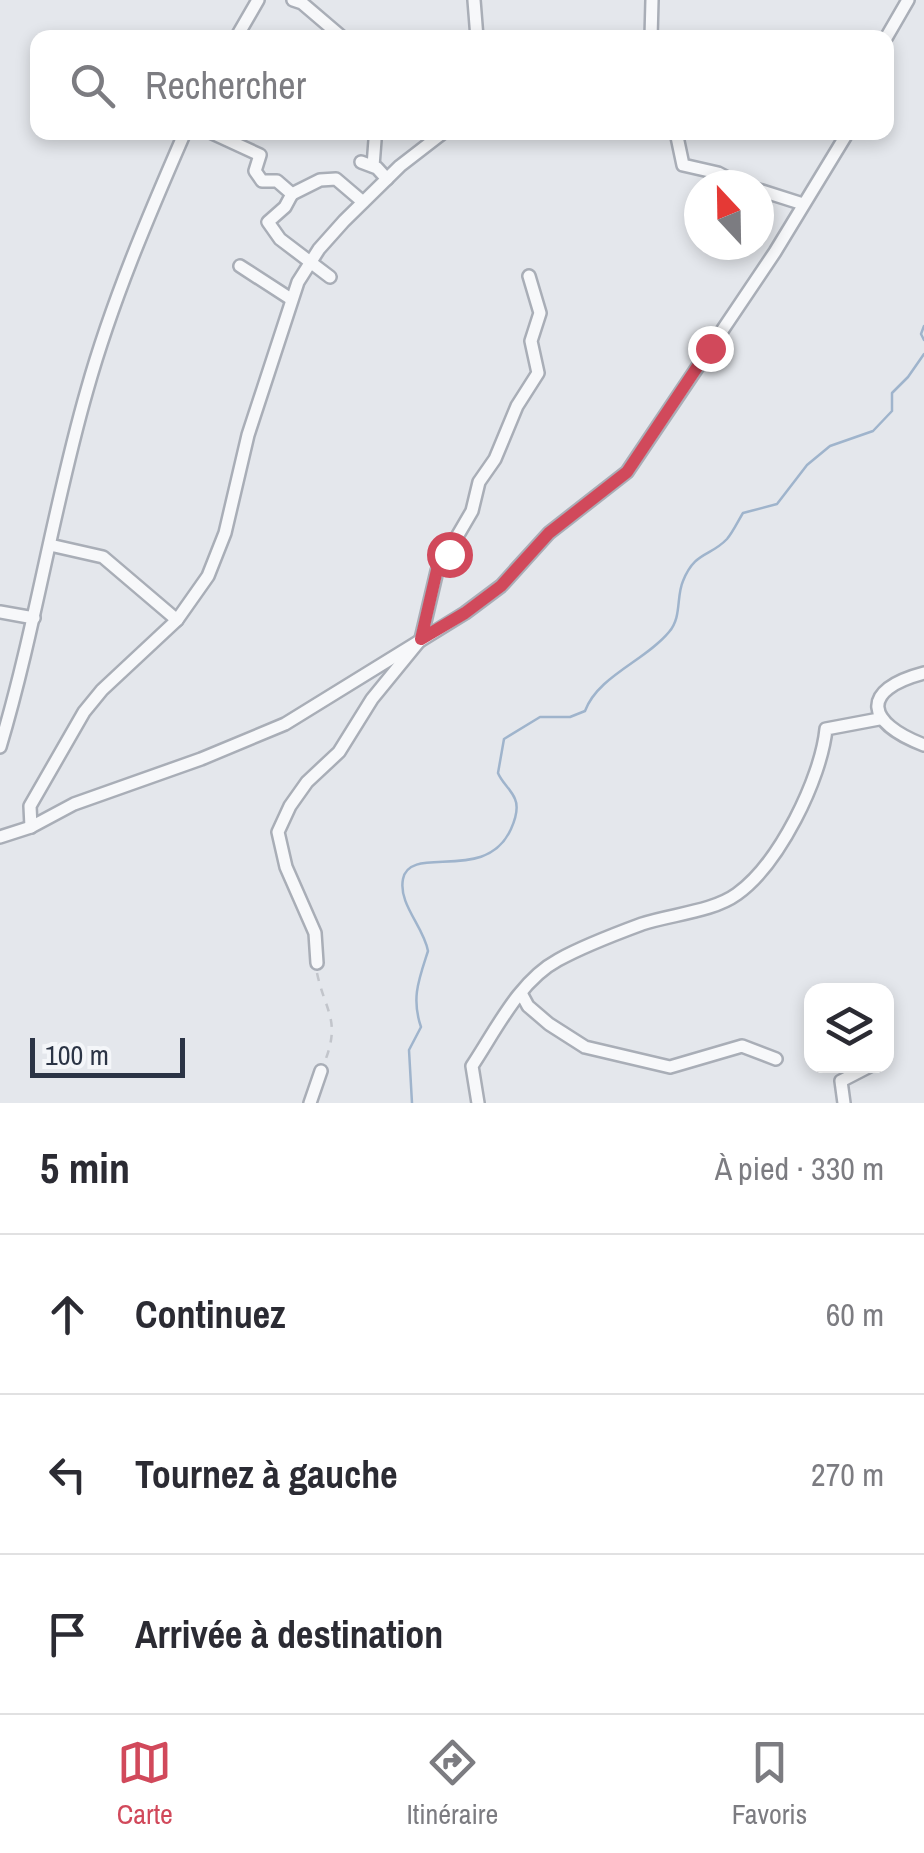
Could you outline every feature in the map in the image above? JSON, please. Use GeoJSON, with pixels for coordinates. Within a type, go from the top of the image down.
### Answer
{"type":"FeatureCollection","features":[{"type":"Feature","properties":{"kind":"street"},"geometry":{"type":"LineString","coordinates":[[241,30],[258,0]]}},
{"type":"Feature","properties":{"kind":"street"},"geometry":{"type":"LineString","coordinates":[[293,0],[334,30]]}},
{"type":"Feature","properties":{"kind":"street"},"geometry":{"type":"LineString","coordinates":[[474,0],[476,30]]}},
{"type":"Feature","properties":{"kind":"street"},"geometry":{"type":"LineString","coordinates":[[651,30],[652,0]]}},
{"type":"Feature","properties":{"kind":"street"},"geometry":{"type":"LineString","coordinates":[[891,30],[908,0]]}},
{"type":"Feature","properties":{"kind":"street"},"geometry":{"type":"LineString","coordinates":[[0,748],[85,394],[114,300],[181,140]]}},
{"type":"Feature","properties":{"kind":"street"},"geometry":{"type":"LineString","coordinates":[[227,140],[260,155],[256,177],[284,184],[292,194]]}},
{"type":"Feature","properties":{"kind":"street"},"geometry":{"type":"LineString","coordinates":[[375,140],[367,164],[387,179]]}},
{"type":"Feature","properties":{"kind":"street"},"geometry":{"type":"LineString","coordinates":[[31,827],[30,806],[84,712],[177,620],[208,576],[225,534],[248,435],[292,299],[310,264],[363,202],[434,140]]}},
{"type":"Feature","properties":{"kind":"street"},"geometry":{"type":"LineString","coordinates":[[678,140],[683,165],[705,170]]}},
{"type":"Feature","properties":{"kind":"street"},"geometry":{"type":"LineString","coordinates":[[0,837],[31,827],[74,804],[201,759],[284,724],[465,613],[501,586],[549,533],[627,472],[843,140]]}},
{"type":"Feature","properties":{"kind":"street"},"geometry":{"type":"LineString","coordinates":[[330,277],[280,239],[268,222],[285,207],[292,194],[329,178],[342,183],[363,202]]}},
{"type":"Feature","properties":{"kind":"street"},"geometry":{"type":"LineString","coordinates":[[774,195],[803,204]]}},
{"type":"Feature","properties":{"kind":"street"},"geometry":{"type":"LineString","coordinates":[[240,266],[292,299]]}},
{"type":"Feature","properties":{"kind":"street"},"geometry":{"type":"LineString","coordinates":[[317,964],[314,933],[286,868],[278,832],[290,806],[339,752],[372,699],[421,639],[437,570],[472,511],[479,482],[495,459],[517,406],[538,373],[532,341],[540,313],[529,276]]}},
{"type":"Feature","properties":{"kind":"street"},"geometry":{"type":"LineString","coordinates":[[50,545],[103,557],[177,620]]}},
{"type":"Feature","properties":{"kind":"street"},"geometry":{"type":"LineString","coordinates":[[0,612],[34,618]]}},
{"type":"Feature","properties":{"kind":"street"},"geometry":{"type":"LineString","coordinates":[[924,673],[897,680],[882,695],[877,707],[880,718],[890,729],[924,745]]}},
{"type":"Feature","properties":{"kind":"street"},"geometry":{"type":"LineString","coordinates":[[478,1103],[472,1066],[538,974],[557,960],[642,924],[736,895],[761,870],[790,827],[816,778],[826,729],[880,718]]}},
{"type":"Feature","properties":{"kind":"street"},"geometry":{"type":"LineString","coordinates":[[521,993],[538,1015],[586,1047],[670,1067],[742,1046],[776,1060]]}},
{"type":"Feature","properties":{"kind":"street"},"geometry":{"type":"LineString","coordinates":[[310,1103],[321,1071]]}},
{"type":"Feature","properties":{"kind":"street"},"geometry":{"type":"LineString","coordinates":[[844,1103],[841,1081],[856,1073]]}},
{"type":"Feature","properties":{"kind":"path"},"geometry":{"type":"LineString","coordinates":[[317,964],[317,976],[331,1012],[334,1039],[321,1071]]}},
{"type":"Feature","properties":{"kind":"waterway"},"geometry":{"type":"LineString","coordinates":[[924,326],[924,340]]}},
{"type":"Feature","properties":{"kind":"waterway"},"geometry":{"type":"LineString","coordinates":[[412,1103],[409,1050],[421,1027],[416,998],[428,951],[404,897],[403,879],[409,869],[419,864],[468,860],[499,846],[511,829],[517,810],[513,795],[498,773],[504,739],[540,717],[570,717],[585,711],[600,688],[669,632],[676,620],[683,581],[693,564],[727,539],[743,513],[777,504],[807,465],[830,446],[873,431],[892,411],[892,393],[924,354]]}},
{"type":"Feature","properties":{"kind":"route"},"geometry":{"type":"LineString","coordinates":[[449,554],[437,570],[421,639],[501,586],[549,533],[627,472],[710,348]]}}]}
